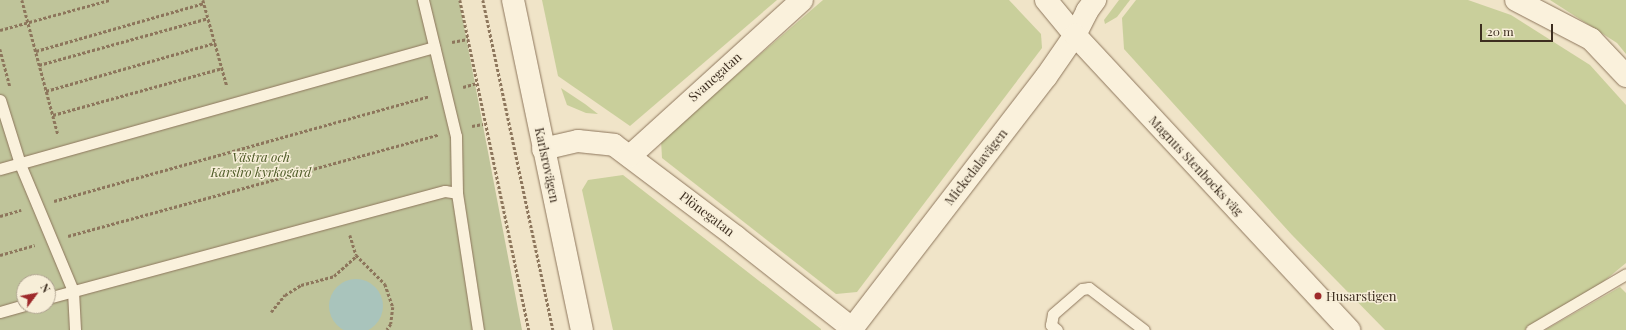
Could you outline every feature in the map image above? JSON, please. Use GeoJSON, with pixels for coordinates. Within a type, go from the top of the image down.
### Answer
{"type":"FeatureCollection","features":[{"type":"Feature","properties":{"kind":"street","name":"Karlsrovägen"},"geometry":{"type":"LineString","coordinates":[[513,0],[582,330]]}},
{"type":"Feature","properties":{"kind":"street","name":"Svanegatan"},"geometry":{"type":"LineString","coordinates":[[630,156],[802,0]]}},
{"type":"Feature","properties":{"kind":"street","name":"Magnus Stenbocks väg"},"geometry":{"type":"LineString","coordinates":[[1046,0],[1075,36],[1349,330]]}},
{"type":"Feature","properties":{"kind":"street","name":"Mickedalavägen"},"geometry":{"type":"LineString","coordinates":[[853,330],[1075,36],[1095,0]]}},
{"type":"Feature","properties":{"kind":"street"},"geometry":{"type":"LineString","coordinates":[[1516,0],[1591,39],[1626,76]]}},
{"type":"Feature","properties":{"kind":"street","name":"Plönegatan"},"geometry":{"type":"LineString","coordinates":[[543,149],[590,141],[614,145],[853,330]]}},
{"type":"Feature","properties":{"kind":"lane"},"geometry":{"type":"LineString","coordinates":[[423,0],[454,130],[457,193],[478,330]]}},
{"type":"Feature","properties":{"kind":"lane"},"geometry":{"type":"LineString","coordinates":[[0,169],[434,47]]}},
{"type":"Feature","properties":{"kind":"lane"},"geometry":{"type":"LineString","coordinates":[[0,100],[20,164],[73,291],[75,330]]}},
{"type":"Feature","properties":{"kind":"lane"},"geometry":{"type":"LineString","coordinates":[[56,296],[445,191],[457,193]]}},
{"type":"Feature","properties":{"kind":"lane"},"geometry":{"type":"LineString","coordinates":[[1531,330],[1626,274]]}},
{"type":"Feature","properties":{"kind":"lane"},"geometry":{"type":"LineString","coordinates":[[1057,330],[1051,325],[1053,314],[1082,289],[1089,288],[1144,330]]}},
{"type":"Feature","properties":{"kind":"lane"},"geometry":{"type":"LineString","coordinates":[[0,312],[16,307]]}},
{"type":"Feature","properties":{"kind":"path"},"geometry":{"type":"LineString","coordinates":[[22,0],[63,152]]}},
{"type":"Feature","properties":{"kind":"path"},"geometry":{"type":"LineString","coordinates":[[0,30],[110,0]]}},
{"type":"Feature","properties":{"kind":"path"},"geometry":{"type":"LineString","coordinates":[[460,0],[529,330]]}},
{"type":"Feature","properties":{"kind":"path"},"geometry":{"type":"LineString","coordinates":[[483,0],[553,330]]}},
{"type":"Feature","properties":{"kind":"path"},"geometry":{"type":"LineString","coordinates":[[36,51],[204,2],[232,104]]}},
{"type":"Feature","properties":{"kind":"path"},"geometry":{"type":"LineString","coordinates":[[40,65],[208,18]]}},
{"type":"Feature","properties":{"kind":"path"},"geometry":{"type":"LineString","coordinates":[[46,91],[215,43]]}},
{"type":"Feature","properties":{"kind":"path"},"geometry":{"type":"LineString","coordinates":[[53,115],[222,68]]}},
{"type":"Feature","properties":{"kind":"path"},"geometry":{"type":"LineString","coordinates":[[0,216],[477,83]]}},
{"type":"Feature","properties":{"kind":"path"},"geometry":{"type":"LineString","coordinates":[[0,255],[454,130],[483,124]]}},
{"type":"Feature","properties":{"kind":"path"},"geometry":{"type":"LineString","coordinates":[[345,218],[356,256],[385,284],[393,307],[390,324],[387,330]]}},
{"type":"Feature","properties":{"kind":"path"},"geometry":{"type":"LineString","coordinates":[[271,312],[285,294],[301,285],[334,276],[356,256]]}},
{"type":"Feature","properties":{"kind":"green space","name":"Västra och Karslro kyrkogård"},"geometry":{"type":"Polygon","coordinates":[[[0,0],[459,0],[522,330],[0,330],[0,0]]]}},
{"type":"Feature","properties":{"kind":"green space"},"geometry":{"type":"Polygon","coordinates":[[[542,0],[777,0],[630,126],[558,76],[542,0]]]}},
{"type":"Feature","properties":{"kind":"green space"},"geometry":{"type":"Polygon","coordinates":[[[823,0],[1009,0],[1041,34],[1042,48],[857,292],[836,294],[662,158],[661,140],[823,0]]]}},
{"type":"Feature","properties":{"kind":"green space"},"geometry":{"type":"Polygon","coordinates":[[[1119,0],[1130,0],[1117,17],[1105,24],[1104,20],[1119,0]]]}},
{"type":"Feature","properties":{"kind":"green space"},"geometry":{"type":"Polygon","coordinates":[[[1136,0],[1468,0],[1511,15],[1590,65],[1626,105],[1626,263],[1592,291],[1525,330],[1385,330],[1292,235],[1124,49],[1122,18],[1136,0]]]}},
{"type":"Feature","properties":{"kind":"green space"},"geometry":{"type":"Polygon","coordinates":[[[1550,0],[1626,0],[1626,54],[1617,43],[1550,0]]]}},
{"type":"Feature","properties":{"kind":"green space"},"geometry":{"type":"Polygon","coordinates":[[[561,88],[598,114],[586,113],[567,105],[561,88]]]}},
{"type":"Feature","properties":{"kind":"green space"},"geometry":{"type":"Polygon","coordinates":[[[623,175],[821,330],[613,330],[582,190],[588,180],[623,175]]]}},
{"type":"Feature","properties":{"kind":"green space"},"geometry":{"type":"Polygon","coordinates":[[[1620,287],[1626,293],[1626,330],[1545,330],[1620,287]]]}},
{"type":"Feature","properties":{"kind":"water"},"geometry":{"type":"Polygon","coordinates":[[[356,279],[366,281],[375,287],[381,296],[383,306],[381,316],[375,325],[366,331],[356,333],[346,331],[337,325],[331,316],[329,306],[331,296],[337,287],[346,281],[356,279]]]}},
{"type":"Feature","properties":{"kind":"place","name":"Husarstigen"},"geometry":{"type":"Point","coordinates":[1318,296]}}]}
